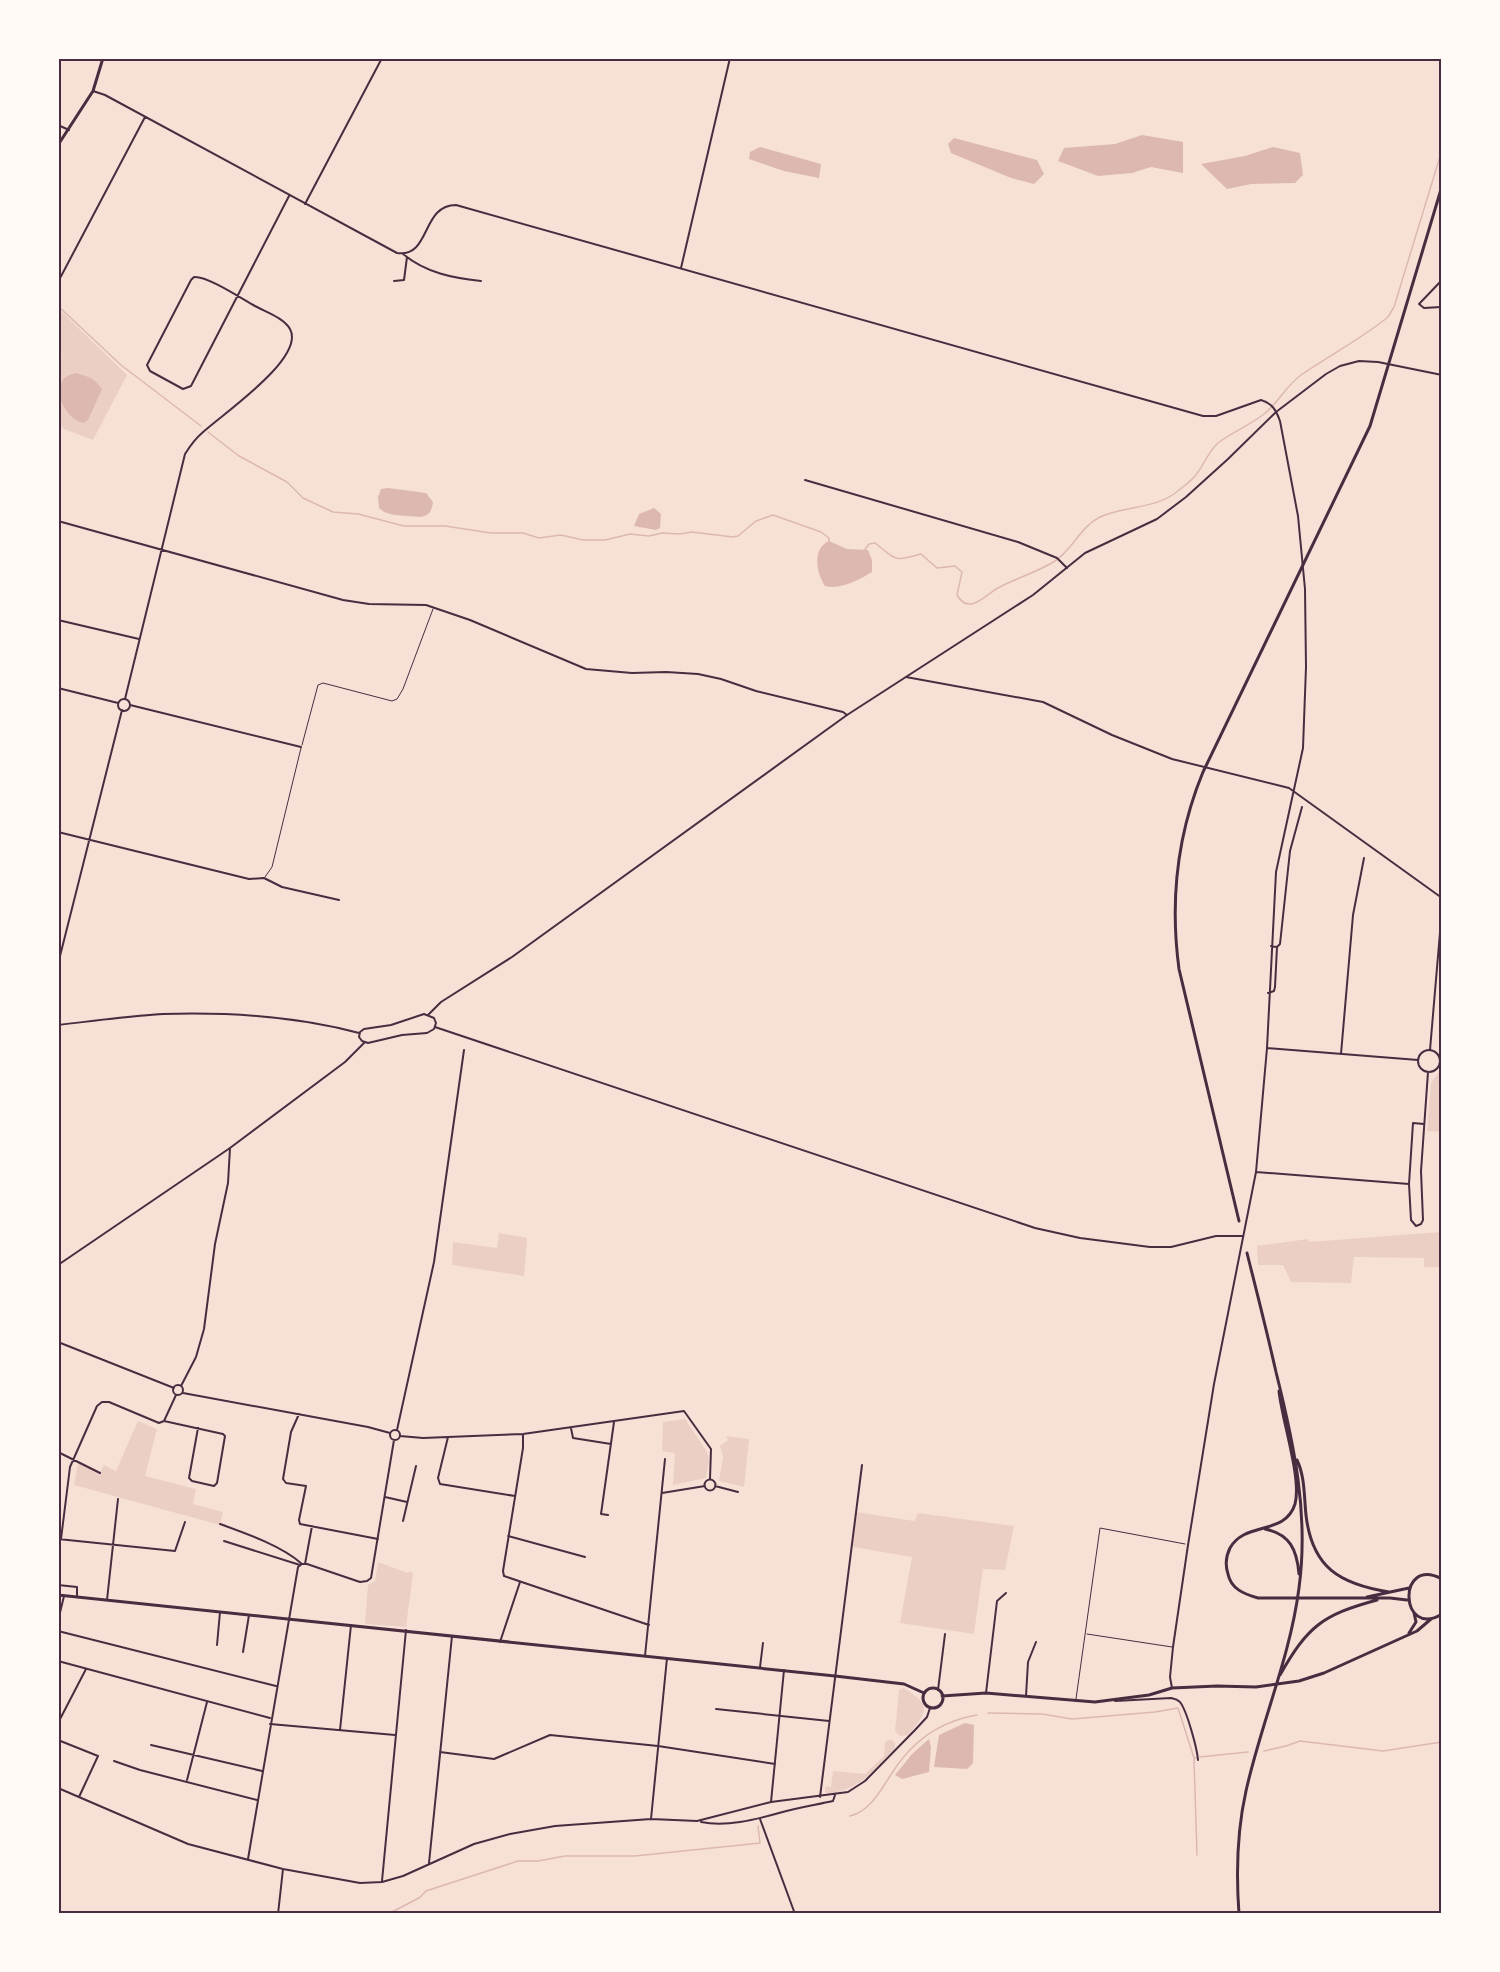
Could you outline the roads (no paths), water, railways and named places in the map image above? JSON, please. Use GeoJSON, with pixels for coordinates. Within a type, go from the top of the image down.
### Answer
{"type":"FeatureCollection","features":[{"type":"Feature","properties":{"kind":"main road"},"geometry":{"type":"LineString","coordinates":[[58,145],[93,91],[103,58]]}},
{"type":"Feature","properties":{"kind":"main road"},"geometry":{"type":"LineString","coordinates":[[1239,1221],[1179,969],[1175,910],[1179,855],[1190,809],[1203,772],[1370,426],[1442,186]]}},
{"type":"Feature","properties":{"kind":"main road"},"geometry":{"type":"LineString","coordinates":[[1247,1253],[1303,1480],[1310,1537],[1320,1557],[1336,1575],[1366,1588],[1389,1592]]}},
{"type":"Feature","properties":{"kind":"main road"},"geometry":{"type":"LineString","coordinates":[[1278,1381],[1280,1405],[1297,1495],[1292,1510],[1286,1518],[1277,1524],[1244,1533],[1237,1538],[1228,1553],[1226,1565],[1228,1578],[1243,1594],[1258,1598],[1407,1600]]}},
{"type":"Feature","properties":{"kind":"main road"},"geometry":{"type":"LineString","coordinates":[[1239,1914],[1237,1868],[1245,1793],[1259,1738],[1278,1679],[1299,1588],[1302,1507],[1295,1455]]}},
{"type":"Feature","properties":{"kind":"main road"},"geometry":{"type":"LineString","coordinates":[[1264,1528],[1276,1531],[1292,1544],[1296,1554],[1299,1588]]}},
{"type":"Feature","properties":{"kind":"main road"},"geometry":{"type":"LineString","coordinates":[[1408,1635],[1416,1622],[1407,1600],[1409,1588],[1416,1579],[1422,1576],[1442,1579]]}},
{"type":"Feature","properties":{"kind":"main road"},"geometry":{"type":"LineString","coordinates":[[1358,1598],[1409,1588]]}},
{"type":"Feature","properties":{"kind":"main road"},"geometry":{"type":"LineString","coordinates":[[58,1595],[784,1670],[904,1684],[924,1693]]}},
{"type":"Feature","properties":{"kind":"main road"},"geometry":{"type":"LineString","coordinates":[[1278,1679],[1297,1645],[1319,1623],[1354,1607],[1389,1598]]}},
{"type":"Feature","properties":{"kind":"main road"},"geometry":{"type":"LineString","coordinates":[[1414,1613],[1431,1619]]}},
{"type":"Feature","properties":{"kind":"main road"},"geometry":{"type":"LineString","coordinates":[[942,1696],[986,1693],[1095,1702],[1149,1695],[1172,1688],[1256,1687],[1299,1681],[1324,1673],[1417,1631],[1431,1619],[1442,1614]]}},
{"type":"Feature","properties":{"kind":"main road"},"geometry":{"type":"LineString","coordinates":[[930,1689],[938,1690],[942,1696],[940,1706],[930,1708],[923,1701],[924,1693],[930,1689]]}},
{"type":"Feature","properties":{"kind":"street"},"geometry":{"type":"LineString","coordinates":[[305,204],[382,58]]}},
{"type":"Feature","properties":{"kind":"street"},"geometry":{"type":"LineString","coordinates":[[681,268],[730,58]]}},
{"type":"Feature","properties":{"kind":"street"},"geometry":{"type":"LineString","coordinates":[[93,91],[105,95],[290,196],[405,255],[415,264],[451,278],[481,281]]}},
{"type":"Feature","properties":{"kind":"street"},"geometry":{"type":"LineString","coordinates":[[58,282],[146,117]]}},
{"type":"Feature","properties":{"kind":"street"},"geometry":{"type":"LineString","coordinates":[[58,125],[69,130]]}},
{"type":"Feature","properties":{"kind":"street"},"geometry":{"type":"LineString","coordinates":[[58,688],[118,703],[125,699],[160,549],[179,475],[189,447],[203,432],[271,374],[292,343],[291,331],[280,319],[237,296],[201,277],[194,277],[190,280],[148,361],[148,370],[183,389],[189,388],[237,296],[290,196]]}},
{"type":"Feature","properties":{"kind":"street"},"geometry":{"type":"LineString","coordinates":[[405,255],[419,245],[436,212],[449,205],[456,205],[1203,416],[1216,416],[1261,400],[1269,403],[1276,411],[1294,491],[1305,589],[1306,667],[1303,748],[1280,850],[1273,904],[1267,1048],[1256,1172],[1214,1384],[1173,1647],[1170,1677],[1172,1688]]}},
{"type":"Feature","properties":{"kind":"street"},"geometry":{"type":"LineString","coordinates":[[394,281],[404,280],[405,255]]}},
{"type":"Feature","properties":{"kind":"street"},"geometry":{"type":"LineString","coordinates":[[1441,307],[1424,308],[1419,304],[1442,280]]}},
{"type":"Feature","properties":{"kind":"street"},"geometry":{"type":"LineString","coordinates":[[359,1033],[364,1029],[391,1025],[417,1016],[428,1015],[441,1002],[512,957],[847,715],[1033,595],[1085,554],[1157,519],[1194,490],[1276,411],[1340,366],[1359,361],[1378,362],[1442,375]]}},
{"type":"Feature","properties":{"kind":"street"},"geometry":{"type":"LineString","coordinates":[[805,480],[1018,542],[1058,559],[1067,568]]}},
{"type":"Feature","properties":{"kind":"street"},"geometry":{"type":"LineString","coordinates":[[58,521],[343,600],[369,604],[420,604],[434,607],[586,669],[632,673],[698,674],[843,712],[847,715]]}},
{"type":"Feature","properties":{"kind":"street"},"geometry":{"type":"LineString","coordinates":[[58,620],[139,639]]}},
{"type":"Feature","properties":{"kind":"street"},"geometry":{"type":"LineString","coordinates":[[906,677],[1043,702],[1152,752],[1193,765],[1287,788],[1442,898]]}},
{"type":"Feature","properties":{"kind":"street"},"geometry":{"type":"LineString","coordinates":[[125,699],[130,705],[301,747]]}},
{"type":"Feature","properties":{"kind":"street"},"geometry":{"type":"LineString","coordinates":[[118,703],[118,707],[122,710]]}},
{"type":"Feature","properties":{"kind":"street"},"geometry":{"type":"LineString","coordinates":[[122,710],[127,710],[130,705]]}},
{"type":"Feature","properties":{"kind":"street"},"geometry":{"type":"LineString","coordinates":[[58,964],[122,710]]}},
{"type":"Feature","properties":{"kind":"street"},"geometry":{"type":"LineString","coordinates":[[1268,993],[1274,991],[1275,987],[1277,947],[1280,944],[1290,851],[1302,807]]}},
{"type":"Feature","properties":{"kind":"street"},"geometry":{"type":"LineString","coordinates":[[58,831],[249,879],[264,878],[282,887],[339,900]]}},
{"type":"Feature","properties":{"kind":"street"},"geometry":{"type":"LineString","coordinates":[[1280,850],[1290,851]]}},
{"type":"Feature","properties":{"kind":"street"},"geometry":{"type":"LineString","coordinates":[[1341,1054],[1353,915],[1364,858]]}},
{"type":"Feature","properties":{"kind":"street"},"geometry":{"type":"LineString","coordinates":[[1430,1050],[1442,909]]}},
{"type":"Feature","properties":{"kind":"street"},"geometry":{"type":"LineString","coordinates":[[1271,946],[1277,947]]}},
{"type":"Feature","properties":{"kind":"street"},"geometry":{"type":"LineString","coordinates":[[58,1025],[162,1014],[255,1016],[359,1033]]}},
{"type":"Feature","properties":{"kind":"street"},"geometry":{"type":"LineString","coordinates":[[428,1015],[435,1020],[435,1027]]}},
{"type":"Feature","properties":{"kind":"street"},"geometry":{"type":"LineString","coordinates":[[359,1033],[360,1039],[365,1042],[376,1042],[397,1036],[427,1033],[435,1027]]}},
{"type":"Feature","properties":{"kind":"street"},"geometry":{"type":"LineString","coordinates":[[435,1027],[1035,1228],[1097,1241],[1150,1247],[1171,1246],[1216,1236],[1243,1236]]}},
{"type":"Feature","properties":{"kind":"street"},"geometry":{"type":"LineString","coordinates":[[58,1265],[230,1148],[345,1062],[365,1042]]}},
{"type":"Feature","properties":{"kind":"street"},"geometry":{"type":"LineString","coordinates":[[1267,1048],[1418,1060]]}},
{"type":"Feature","properties":{"kind":"street"},"geometry":{"type":"LineString","coordinates":[[400,1436],[397,1430],[434,1262],[464,1050]]}},
{"type":"Feature","properties":{"kind":"street"},"geometry":{"type":"LineString","coordinates":[[1430,1050],[1437,1054],[1441,1062],[1436,1070],[1428,1072],[1420,1068],[1418,1060],[1421,1053],[1430,1050]]}},
{"type":"Feature","properties":{"kind":"street"},"geometry":{"type":"LineString","coordinates":[[1424,1124],[1413,1123],[1409,1184],[1411,1220],[1414,1225],[1419,1225],[1423,1220],[1421,1178],[1428,1072]]}},
{"type":"Feature","properties":{"kind":"street"},"geometry":{"type":"LineString","coordinates":[[183,1393],[181,1386],[196,1357],[204,1329],[215,1244],[228,1183],[230,1148]]}},
{"type":"Feature","properties":{"kind":"street"},"geometry":{"type":"LineString","coordinates":[[1256,1172],[1409,1184]]}},
{"type":"Feature","properties":{"kind":"street"},"geometry":{"type":"LineString","coordinates":[[59,1342],[174,1388]]}},
{"type":"Feature","properties":{"kind":"street"},"geometry":{"type":"LineString","coordinates":[[174,1388],[181,1386]]}},
{"type":"Feature","properties":{"kind":"street"},"geometry":{"type":"LineString","coordinates":[[164,1420],[176,1395],[174,1388]]}},
{"type":"Feature","properties":{"kind":"street"},"geometry":{"type":"LineString","coordinates":[[176,1395],[183,1393],[390,1433],[397,1430]]}},
{"type":"Feature","properties":{"kind":"street"},"geometry":{"type":"LineString","coordinates":[[184,1522],[175,1551],[60,1539],[69,1472],[97,1406],[102,1402],[109,1402],[157,1423],[164,1420],[198,1428],[223,1434],[226,1438],[217,1483],[214,1486],[192,1481],[189,1478],[198,1428]]}},
{"type":"Feature","properties":{"kind":"street"},"geometry":{"type":"LineString","coordinates":[[224,1541],[360,1582],[366,1581],[371,1578],[373,1572],[394,1440],[400,1436],[416,1438],[523,1434],[684,1411],[711,1449],[710,1479]]}},
{"type":"Feature","properties":{"kind":"street"},"geometry":{"type":"LineString","coordinates":[[299,1414],[291,1432],[283,1479],[286,1483],[306,1486],[299,1520],[302,1525],[378,1539]]}},
{"type":"Feature","properties":{"kind":"street"},"geometry":{"type":"LineString","coordinates":[[608,1515],[601,1514],[614,1422]]}},
{"type":"Feature","properties":{"kind":"street"},"geometry":{"type":"LineString","coordinates":[[571,1428],[573,1438],[610,1444]]}},
{"type":"Feature","properties":{"kind":"street"},"geometry":{"type":"LineString","coordinates":[[390,1433],[394,1440]]}},
{"type":"Feature","properties":{"kind":"street"},"geometry":{"type":"LineString","coordinates":[[523,1434],[523,1448],[503,1574],[520,1582],[649,1625]]}},
{"type":"Feature","properties":{"kind":"street"},"geometry":{"type":"LineString","coordinates":[[448,1437],[439,1475],[440,1484],[515,1496]]}},
{"type":"Feature","properties":{"kind":"street"},"geometry":{"type":"LineString","coordinates":[[58,1452],[100,1473]]}},
{"type":"Feature","properties":{"kind":"street"},"geometry":{"type":"LineString","coordinates":[[645,1656],[665,1459]]}},
{"type":"Feature","properties":{"kind":"street"},"geometry":{"type":"LineString","coordinates":[[820,1797],[862,1465]]}},
{"type":"Feature","properties":{"kind":"street"},"geometry":{"type":"LineString","coordinates":[[403,1521],[416,1466]]}},
{"type":"Feature","properties":{"kind":"street"},"geometry":{"type":"LineString","coordinates":[[705,1486],[705,1482],[710,1479]]}},
{"type":"Feature","properties":{"kind":"street"},"geometry":{"type":"LineString","coordinates":[[710,1479],[714,1481],[715,1486]]}},
{"type":"Feature","properties":{"kind":"street"},"geometry":{"type":"LineString","coordinates":[[662,1493],[705,1486]]}},
{"type":"Feature","properties":{"kind":"street"},"geometry":{"type":"LineString","coordinates":[[705,1486],[709,1490],[715,1486],[738,1492]]}},
{"type":"Feature","properties":{"kind":"street"},"geometry":{"type":"LineString","coordinates":[[385,1497],[407,1502]]}},
{"type":"Feature","properties":{"kind":"street"},"geometry":{"type":"LineString","coordinates":[[107,1600],[118,1499]]}},
{"type":"Feature","properties":{"kind":"street"},"geometry":{"type":"LineString","coordinates":[[220,1524],[270,1545],[296,1558],[302,1564]]}},
{"type":"Feature","properties":{"kind":"street"},"geometry":{"type":"LineString","coordinates":[[248,1859],[289,1618],[312,1526]]}},
{"type":"Feature","properties":{"kind":"street"},"geometry":{"type":"LineString","coordinates":[[508,1536],[585,1557]]}},
{"type":"Feature","properties":{"kind":"street"},"geometry":{"type":"LineString","coordinates":[[500,1642],[520,1582]]}},
{"type":"Feature","properties":{"kind":"street"},"geometry":{"type":"LineString","coordinates":[[58,1585],[77,1587],[76,1597]]}},
{"type":"Feature","properties":{"kind":"street"},"geometry":{"type":"LineString","coordinates":[[986,1693],[997,1601],[1006,1593]]}},
{"type":"Feature","properties":{"kind":"street"},"geometry":{"type":"LineString","coordinates":[[58,1621],[64,1596]]}},
{"type":"Feature","properties":{"kind":"street"},"geometry":{"type":"LineString","coordinates":[[217,1645],[220,1612]]}},
{"type":"Feature","properties":{"kind":"street"},"geometry":{"type":"LineString","coordinates":[[243,1652],[249,1615]]}},
{"type":"Feature","properties":{"kind":"street"},"geometry":{"type":"LineString","coordinates":[[340,1730],[351,1625]]}},
{"type":"Feature","properties":{"kind":"street"},"geometry":{"type":"LineString","coordinates":[[382,1882],[406,1630]]}},
{"type":"Feature","properties":{"kind":"street"},"geometry":{"type":"LineString","coordinates":[[58,1631],[276,1686]]}},
{"type":"Feature","properties":{"kind":"street"},"geometry":{"type":"LineString","coordinates":[[938,1690],[945,1634]]}},
{"type":"Feature","properties":{"kind":"street"},"geometry":{"type":"LineString","coordinates":[[429,1863],[452,1636]]}},
{"type":"Feature","properties":{"kind":"street"},"geometry":{"type":"LineString","coordinates":[[1026,1696],[1028,1662],[1036,1642]]}},
{"type":"Feature","properties":{"kind":"street"},"geometry":{"type":"LineString","coordinates":[[760,1668],[763,1643]]}},
{"type":"Feature","properties":{"kind":"street"},"geometry":{"type":"LineString","coordinates":[[651,1819],[668,1658]]}},
{"type":"Feature","properties":{"kind":"street"},"geometry":{"type":"LineString","coordinates":[[58,1661],[271,1718]]}},
{"type":"Feature","properties":{"kind":"street"},"geometry":{"type":"LineString","coordinates":[[58,1723],[86,1669]]}},
{"type":"Feature","properties":{"kind":"street"},"geometry":{"type":"LineString","coordinates":[[771,1802],[784,1670]]}},
{"type":"Feature","properties":{"kind":"street"},"geometry":{"type":"LineString","coordinates":[[1109,1700],[1171,1698],[1178,1700],[1198,1758]]}},
{"type":"Feature","properties":{"kind":"street"},"geometry":{"type":"LineString","coordinates":[[187,1782],[207,1702]]}},
{"type":"Feature","properties":{"kind":"street"},"geometry":{"type":"LineString","coordinates":[[697,1821],[771,1802],[848,1792],[865,1781],[926,1718],[930,1708]]}},
{"type":"Feature","properties":{"kind":"street"},"geometry":{"type":"LineString","coordinates":[[716,1709],[829,1721]]}},
{"type":"Feature","properties":{"kind":"street"},"geometry":{"type":"LineString","coordinates":[[270,1724],[395,1735]]}},
{"type":"Feature","properties":{"kind":"street"},"geometry":{"type":"LineString","coordinates":[[441,1752],[494,1759],[550,1735],[658,1746],[775,1764]]}},
{"type":"Feature","properties":{"kind":"street"},"geometry":{"type":"LineString","coordinates":[[58,1740],[98,1756],[79,1797]]}},
{"type":"Feature","properties":{"kind":"street"},"geometry":{"type":"LineString","coordinates":[[151,1745],[262,1771]]}},
{"type":"Feature","properties":{"kind":"street"},"geometry":{"type":"LineString","coordinates":[[114,1761],[140,1770],[257,1800]]}},
{"type":"Feature","properties":{"kind":"street"},"geometry":{"type":"LineString","coordinates":[[58,1788],[188,1844],[283,1869],[360,1883],[382,1882],[403,1876],[474,1844],[510,1834],[555,1826],[651,1819],[697,1821],[714,1825],[760,1819],[833,1801],[835,1795]]}},
{"type":"Feature","properties":{"kind":"street"},"geometry":{"type":"LineString","coordinates":[[760,1819],[795,1914]]}},
{"type":"Feature","properties":{"kind":"street"},"geometry":{"type":"LineString","coordinates":[[278,1914],[283,1869]]}},
{"type":"Feature","properties":{"kind":"lane"},"geometry":{"type":"LineString","coordinates":[[264,878],[272,867],[318,685],[323,684],[392,701],[399,698],[434,607]]}},
{"type":"Feature","properties":{"kind":"lane"},"geometry":{"type":"LineString","coordinates":[[1076,1701],[1100,1528],[1188,1545]]}},
{"type":"Feature","properties":{"kind":"lane"},"geometry":{"type":"LineString","coordinates":[[1085,1634],[1173,1647]]}},
{"type":"Feature","properties":{"kind":"waterway"},"geometry":{"type":"LineString","coordinates":[[864,551],[869,544],[875,543],[896,558],[921,554],[937,568],[955,566],[962,572],[957,595],[964,603],[971,604],[978,602],[1005,584],[1055,561],[1087,526],[1100,517],[1157,502],[1174,494],[1195,476],[1218,443],[1264,414],[1301,375],[1388,317],[1394,307],[1442,150]]}},
{"type":"Feature","properties":{"kind":"waterway"},"geometry":{"type":"LineString","coordinates":[[58,306],[121,365],[201,426]]}},
{"type":"Feature","properties":{"kind":"waterway"},"geometry":{"type":"LineString","coordinates":[[208,432],[239,456],[287,482],[303,498],[333,512],[358,514],[404,526],[445,526],[491,533],[523,533],[539,538],[561,535],[583,540],[605,540],[630,534],[649,536],[692,532],[733,537],[738,536],[756,521],[773,515],[821,532],[829,538],[829,541]]}},
{"type":"Feature","properties":{"kind":"waterway"},"geometry":{"type":"LineString","coordinates":[[988,1713],[1042,1714],[1072,1719],[1178,1708],[1194,1758],[1196,1758]]}},
{"type":"Feature","properties":{"kind":"waterway"},"geometry":{"type":"LineString","coordinates":[[850,1816],[859,1813],[873,1800],[909,1750],[926,1736],[945,1725],[977,1715]]}},
{"type":"Feature","properties":{"kind":"waterway"},"geometry":{"type":"LineString","coordinates":[[1264,1751],[1300,1741],[1383,1751],[1442,1742]]}},
{"type":"Feature","properties":{"kind":"waterway"},"geometry":{"type":"LineString","coordinates":[[1200,1757],[1248,1752]]}},
{"type":"Feature","properties":{"kind":"waterway"},"geometry":{"type":"LineString","coordinates":[[1194,1759],[1197,1855]]}},
{"type":"Feature","properties":{"kind":"waterway"},"geometry":{"type":"LineString","coordinates":[[388,1914],[419,1898],[426,1891],[518,1861],[538,1861],[565,1856],[635,1856],[760,1843],[758,1826]]}}]}
